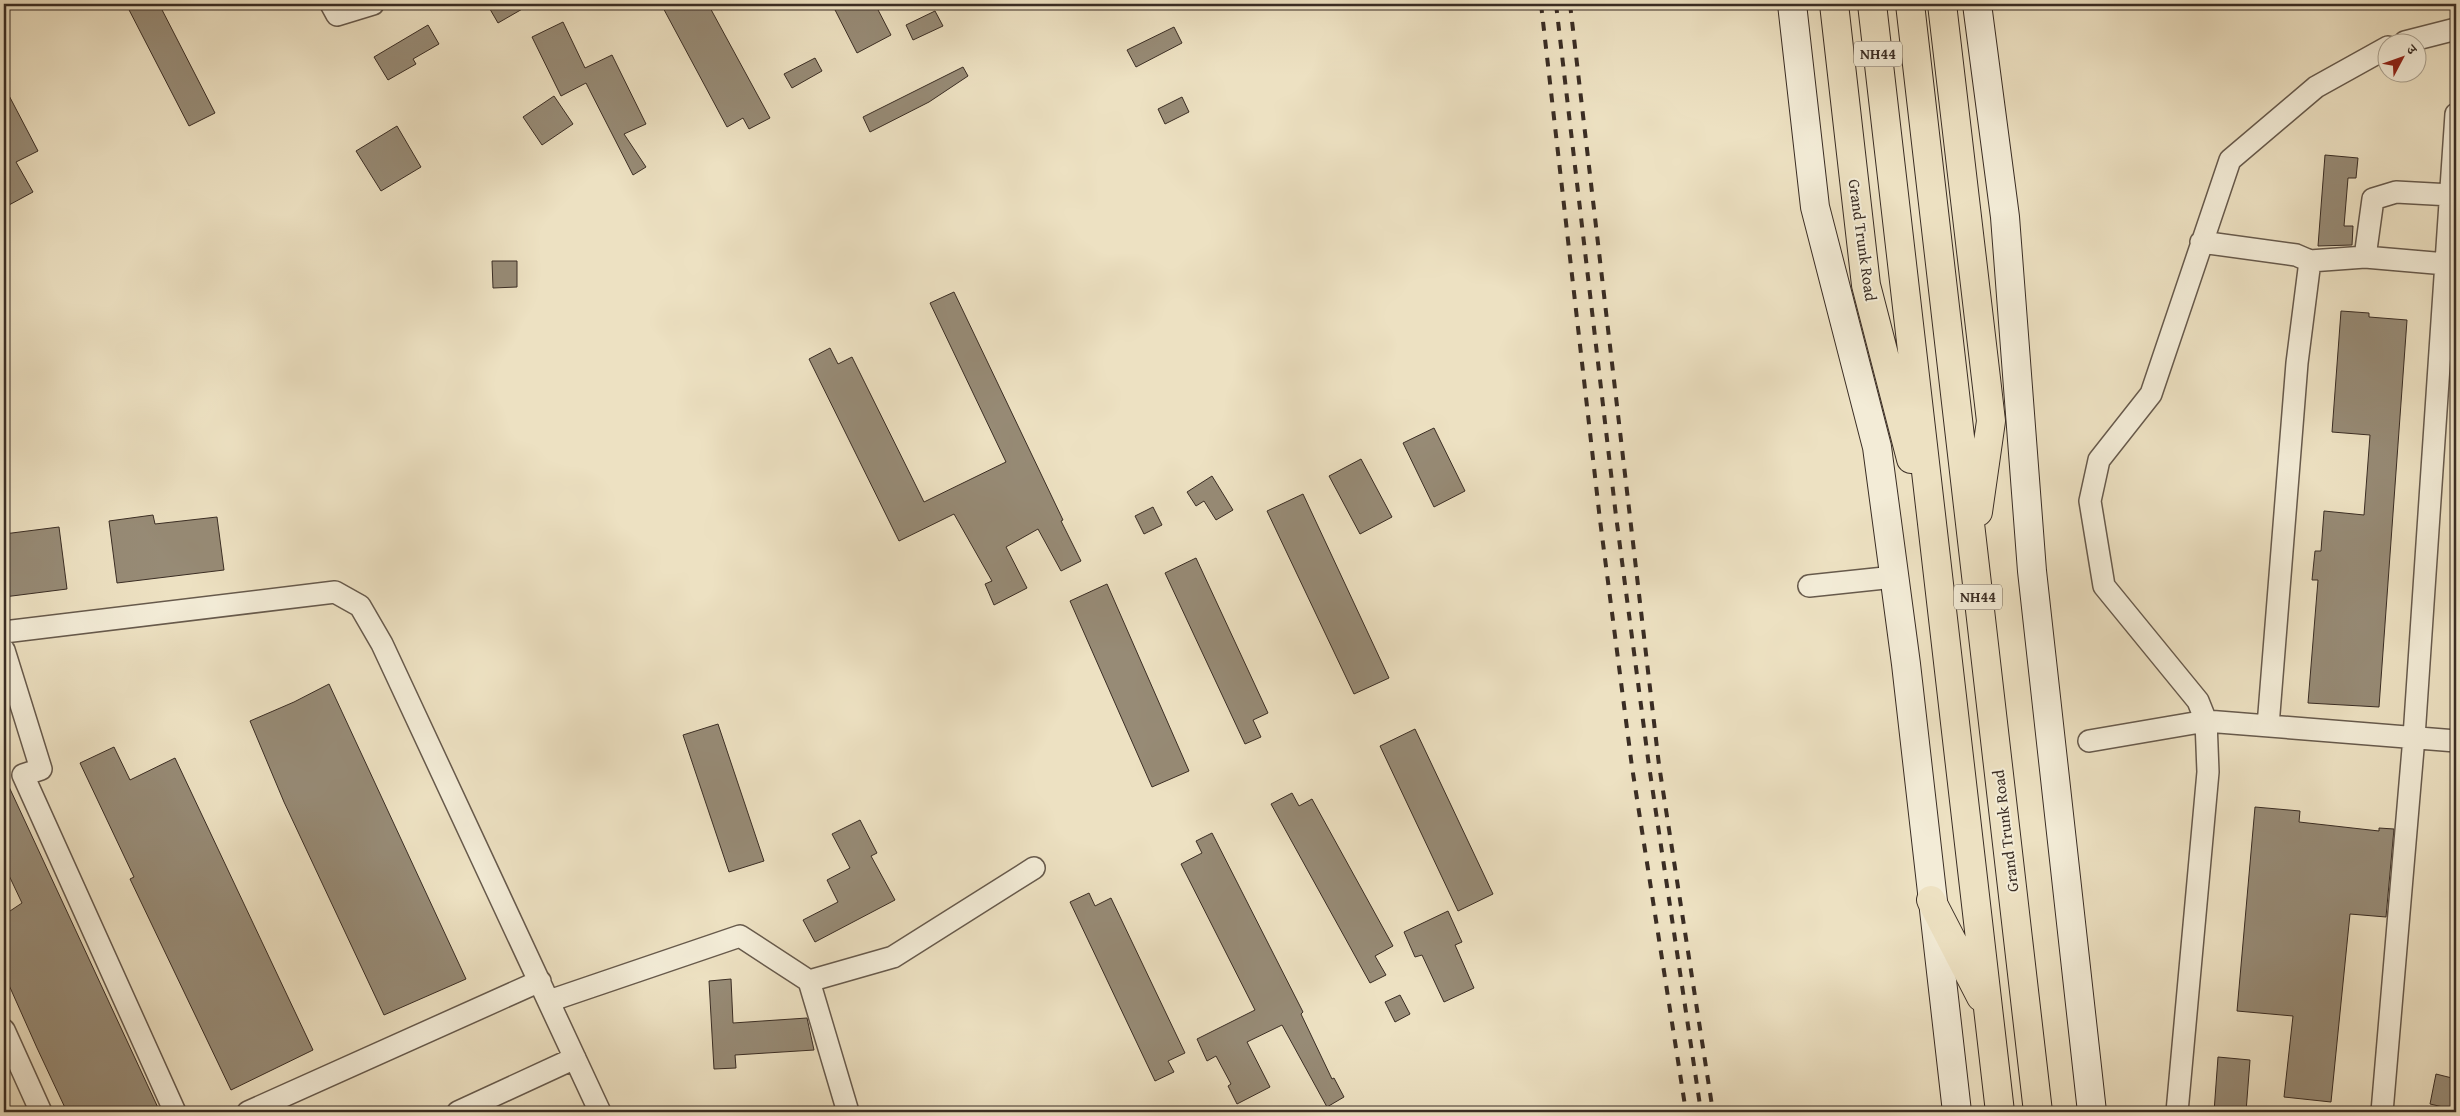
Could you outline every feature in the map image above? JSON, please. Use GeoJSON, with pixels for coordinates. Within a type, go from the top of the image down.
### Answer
{"type":"FeatureCollection","features":[{"type":"Feature","properties":{"kind":"highway","name":"Grand Trunk Road"},"geometry":{"type":"LineString","coordinates":[[1942,4],[1991,421],[1972,550]]}},
{"type":"Feature","properties":{"kind":"highway","name":"Grand Trunk Road"},"geometry":{"type":"LineString","coordinates":[[1910,8],[2038,1112]]}},
{"type":"Feature","properties":{"kind":"highway","name":"Grand Trunk Road"},"geometry":{"type":"LineString","coordinates":[[1872,10],[1884,94],[2000,1112]]}},
{"type":"Feature","properties":{"kind":"highway","name":"Grand Trunk Road"},"geometry":{"type":"LineString","coordinates":[[1835,11],[1866,285],[1937,560]]}},
{"type":"Feature","properties":{"kind":"highway"},"geometry":{"type":"LineString","coordinates":[[1931,900],[1989,1012]]}},
{"type":"Feature","properties":{"kind":"street"},"geometry":{"type":"LineString","coordinates":[[331,4],[337,15],[373,4]]}},
{"type":"Feature","properties":{"kind":"street"},"geometry":{"type":"LineString","coordinates":[[1977,4],[2005,217],[2032,571],[2092,1112]]}},
{"type":"Feature","properties":{"kind":"street"},"geometry":{"type":"LineString","coordinates":[[1792,10],[1815,207],[1877,447],[1957,1112]]}},
{"type":"Feature","properties":{"kind":"street"},"geometry":{"type":"LineString","coordinates":[[2428,36],[2456,29]]}},
{"type":"Feature","properties":{"kind":"street"},"geometry":{"type":"LineString","coordinates":[[2177,1112],[2208,772],[2206,721],[2198,701],[2104,586],[2090,501],[2099,460],[2151,394],[2200,242],[2230,160],[2316,87],[2378,53]]}},
{"type":"Feature","properties":{"kind":"street"},"geometry":{"type":"LineString","coordinates":[[2382,1112],[2414,737],[2456,114]]}},
{"type":"Feature","properties":{"kind":"street"},"geometry":{"type":"LineString","coordinates":[[2365,257],[2373,199],[2396,192],[2451,195]]}},
{"type":"Feature","properties":{"kind":"street"},"geometry":{"type":"LineString","coordinates":[[2200,242],[2296,254],[2310,261],[2365,257],[2446,264]]}},
{"type":"Feature","properties":{"kind":"street"},"geometry":{"type":"LineString","coordinates":[[2268,726],[2298,363],[2310,261]]}},
{"type":"Feature","properties":{"kind":"street"},"geometry":{"type":"LineString","coordinates":[[1809,586],[1894,577]]}},
{"type":"Feature","properties":{"kind":"street"},"geometry":{"type":"LineString","coordinates":[[4,632],[335,592],[360,606],[382,644],[600,1112]]}},
{"type":"Feature","properties":{"kind":"street"},"geometry":{"type":"LineString","coordinates":[[4,650],[41,769],[23,775],[175,1112]]}},
{"type":"Feature","properties":{"kind":"street"},"geometry":{"type":"LineString","coordinates":[[2089,741],[2206,721],[2456,741]]}},
{"type":"Feature","properties":{"kind":"street"},"geometry":{"type":"LineString","coordinates":[[809,981],[892,957],[1034,868]]}},
{"type":"Feature","properties":{"kind":"street"},"geometry":{"type":"LineString","coordinates":[[548,1001],[740,936],[809,981],[848,1112]]}},
{"type":"Feature","properties":{"kind":"street"},"geometry":{"type":"LineString","coordinates":[[248,1112],[540,981]]}},
{"type":"Feature","properties":{"kind":"street"},"geometry":{"type":"LineString","coordinates":[[4,1030],[41,1112]]}},
{"type":"Feature","properties":{"kind":"street"},"geometry":{"type":"LineString","coordinates":[[458,1112],[575,1058]]}},
{"type":"Feature","properties":{"kind":"building"},"geometry":{"type":"Polygon","coordinates":[[[126,4],[159,4],[215,113],[189,126],[126,4]]]}},
{"type":"Feature","properties":{"kind":"building"},"geometry":{"type":"Polygon","coordinates":[[[487,4],[531,4],[498,23],[487,4]]]}},
{"type":"Feature","properties":{"kind":"building"},"geometry":{"type":"Polygon","coordinates":[[[661,4],[708,4],[770,118],[749,129],[743,118],[727,127],[661,4]]]}},
{"type":"Feature","properties":{"kind":"building"},"geometry":{"type":"Polygon","coordinates":[[[832,4],[875,4],[891,35],[857,53],[832,4]]]}},
{"type":"Feature","properties":{"kind":"building"},"geometry":{"type":"Polygon","coordinates":[[[935,11],[943,26],[913,40],[906,25],[935,11]]]}},
{"type":"Feature","properties":{"kind":"building"},"geometry":{"type":"Polygon","coordinates":[[[563,22],[585,68],[612,55],[646,124],[624,134],[646,167],[633,175],[586,83],[561,96],[532,37],[563,22]]]}},
{"type":"Feature","properties":{"kind":"building"},"geometry":{"type":"Polygon","coordinates":[[[428,25],[439,44],[413,59],[416,64],[388,80],[374,57],[428,25]]]}},
{"type":"Feature","properties":{"kind":"building"},"geometry":{"type":"Polygon","coordinates":[[[1174,27],[1182,43],[1136,67],[1127,50],[1174,27]]]}},
{"type":"Feature","properties":{"kind":"building"},"geometry":{"type":"Polygon","coordinates":[[[815,58],[822,71],[792,88],[784,74],[815,58]]]}},
{"type":"Feature","properties":{"kind":"building"},"geometry":{"type":"Polygon","coordinates":[[[963,67],[968,76],[929,102],[870,132],[863,117],[963,67]]]}},
{"type":"Feature","properties":{"kind":"building"},"geometry":{"type":"Polygon","coordinates":[[[4,86],[38,151],[16,162],[33,192],[9,205],[4,196],[4,86]]]}},
{"type":"Feature","properties":{"kind":"building"},"geometry":{"type":"Polygon","coordinates":[[[554,96],[573,124],[542,145],[523,117],[554,96]]]}},
{"type":"Feature","properties":{"kind":"building"},"geometry":{"type":"Polygon","coordinates":[[[1182,97],[1189,112],[1165,124],[1158,109],[1182,97]]]}},
{"type":"Feature","properties":{"kind":"building"},"geometry":{"type":"Polygon","coordinates":[[[397,126],[421,167],[381,191],[356,151],[397,126]]]}},
{"type":"Feature","properties":{"kind":"building"},"geometry":{"type":"Polygon","coordinates":[[[2325,155],[2358,158],[2356,178],[2348,178],[2344,226],[2353,226],[2352,245],[2318,246],[2325,155]]]}},
{"type":"Feature","properties":{"kind":"building"},"geometry":{"type":"Polygon","coordinates":[[[492,261],[517,261],[517,287],[493,288],[492,261]]]}},
{"type":"Feature","properties":{"kind":"building"},"geometry":{"type":"Polygon","coordinates":[[[954,292],[1081,561],[1061,571],[1038,529],[1006,547],[1027,588],[994,605],[985,584],[992,581],[954,514],[899,541],[809,359],[830,348],[838,364],[852,357],[924,502],[1006,462],[930,303],[954,292]]]}},
{"type":"Feature","properties":{"kind":"building"},"geometry":{"type":"Polygon","coordinates":[[[2341,311],[2369,313],[2369,317],[2407,320],[2379,707],[2308,703],[2318,580],[2312,580],[2315,551],[2321,551],[2324,511],[2364,515],[2370,435],[2332,432],[2341,311]]]}},
{"type":"Feature","properties":{"kind":"building"},"geometry":{"type":"Polygon","coordinates":[[[1434,428],[1465,491],[1434,507],[1403,443],[1434,428]]]}},
{"type":"Feature","properties":{"kind":"building"},"geometry":{"type":"Polygon","coordinates":[[[1361,459],[1392,517],[1360,534],[1329,476],[1361,459]]]}},
{"type":"Feature","properties":{"kind":"building"},"geometry":{"type":"Polygon","coordinates":[[[1212,476],[1233,510],[1216,520],[1204,501],[1196,506],[1187,492],[1212,476]]]}},
{"type":"Feature","properties":{"kind":"building"},"geometry":{"type":"Polygon","coordinates":[[[1303,494],[1389,678],[1354,694],[1267,511],[1303,494]]]}},
{"type":"Feature","properties":{"kind":"building"},"geometry":{"type":"Polygon","coordinates":[[[1153,507],[1162,525],[1144,534],[1135,516],[1153,507]]]}},
{"type":"Feature","properties":{"kind":"building"},"geometry":{"type":"Polygon","coordinates":[[[153,515],[155,524],[217,517],[224,570],[117,583],[109,521],[153,515]]]}},
{"type":"Feature","properties":{"kind":"building"},"geometry":{"type":"Polygon","coordinates":[[[59,527],[67,589],[4,597],[4,534],[59,527]]]}},
{"type":"Feature","properties":{"kind":"building"},"geometry":{"type":"Polygon","coordinates":[[[1196,558],[1268,713],[1253,720],[1261,737],[1245,744],[1165,573],[1196,558]]]}},
{"type":"Feature","properties":{"kind":"building"},"geometry":{"type":"Polygon","coordinates":[[[1107,584],[1189,771],[1152,787],[1070,601],[1107,584]]]}},
{"type":"Feature","properties":{"kind":"building"},"geometry":{"type":"Polygon","coordinates":[[[329,684],[466,979],[384,1015],[284,802],[250,721],[329,684]]]}},
{"type":"Feature","properties":{"kind":"building"},"geometry":{"type":"Polygon","coordinates":[[[718,724],[764,861],[729,872],[683,735],[718,724]]]}},
{"type":"Feature","properties":{"kind":"building"},"geometry":{"type":"Polygon","coordinates":[[[1415,729],[1493,894],[1458,911],[1380,746],[1415,729]]]}},
{"type":"Feature","properties":{"kind":"building"},"geometry":{"type":"Polygon","coordinates":[[[114,747],[130,780],[175,758],[313,1050],[231,1090],[130,879],[134,877],[80,763],[114,747]]]}},
{"type":"Feature","properties":{"kind":"building"},"geometry":{"type":"Polygon","coordinates":[[[4,776],[160,1112],[67,1112],[37,1048],[4,974],[4,915],[22,903],[4,865],[4,776]]]}},
{"type":"Feature","properties":{"kind":"building"},"geometry":{"type":"Polygon","coordinates":[[[1292,793],[1299,806],[1312,799],[1393,946],[1375,956],[1386,975],[1370,983],[1271,804],[1292,793]]]}},
{"type":"Feature","properties":{"kind":"building"},"geometry":{"type":"Polygon","coordinates":[[[2255,807],[2300,811],[2299,822],[2379,831],[2379,828],[2394,829],[2386,917],[2350,914],[2331,1102],[2284,1097],[2293,1016],[2237,1011],[2255,807]]]}},
{"type":"Feature","properties":{"kind":"building"},"geometry":{"type":"Polygon","coordinates":[[[860,820],[877,853],[871,856],[895,900],[815,942],[803,920],[838,902],[827,880],[850,868],[832,834],[860,820]]]}},
{"type":"Feature","properties":{"kind":"building"},"geometry":{"type":"Polygon","coordinates":[[[1212,833],[1303,1012],[1301,1014],[1332,1079],[1334,1078],[1344,1097],[1327,1107],[1282,1025],[1247,1042],[1270,1087],[1237,1104],[1228,1086],[1231,1084],[1216,1056],[1207,1061],[1197,1039],[1255,1010],[1181,864],[1202,853],[1196,841],[1212,833]]]}},
{"type":"Feature","properties":{"kind":"building"},"geometry":{"type":"Polygon","coordinates":[[[1089,893],[1095,906],[1111,898],[1185,1053],[1168,1061],[1174,1072],[1155,1081],[1070,902],[1089,893]]]}},
{"type":"Feature","properties":{"kind":"building"},"geometry":{"type":"Polygon","coordinates":[[[1448,911],[1462,942],[1455,945],[1474,988],[1444,1002],[1422,955],[1415,957],[1404,932],[1448,911]]]}},
{"type":"Feature","properties":{"kind":"building"},"geometry":{"type":"Polygon","coordinates":[[[731,979],[733,1023],[807,1018],[814,1050],[735,1055],[736,1068],[714,1069],[709,981],[731,979]]]}},
{"type":"Feature","properties":{"kind":"building"},"geometry":{"type":"Polygon","coordinates":[[[1400,995],[1410,1014],[1395,1022],[1385,1002],[1400,995]]]}},
{"type":"Feature","properties":{"kind":"building"},"geometry":{"type":"Polygon","coordinates":[[[2218,1057],[2250,1060],[2246,1112],[2214,1112],[2218,1057]]]}},
{"type":"Feature","properties":{"kind":"building"},"geometry":{"type":"Polygon","coordinates":[[[2436,1074],[2456,1079],[2456,1110],[2430,1104],[2436,1074]]]}},
{"type":"Feature","properties":{"kind":"railway"},"geometry":{"type":"LineString","coordinates":[[1541,4],[1600,520],[1632,767],[1686,1112]]}},
{"type":"Feature","properties":{"kind":"railway"},"geometry":{"type":"LineString","coordinates":[[1556,4],[1616,516],[1649,766],[1701,1112]]}},
{"type":"Feature","properties":{"kind":"railway"},"geometry":{"type":"LineString","coordinates":[[1570,4],[1659,765],[1713,1112]]}}]}
